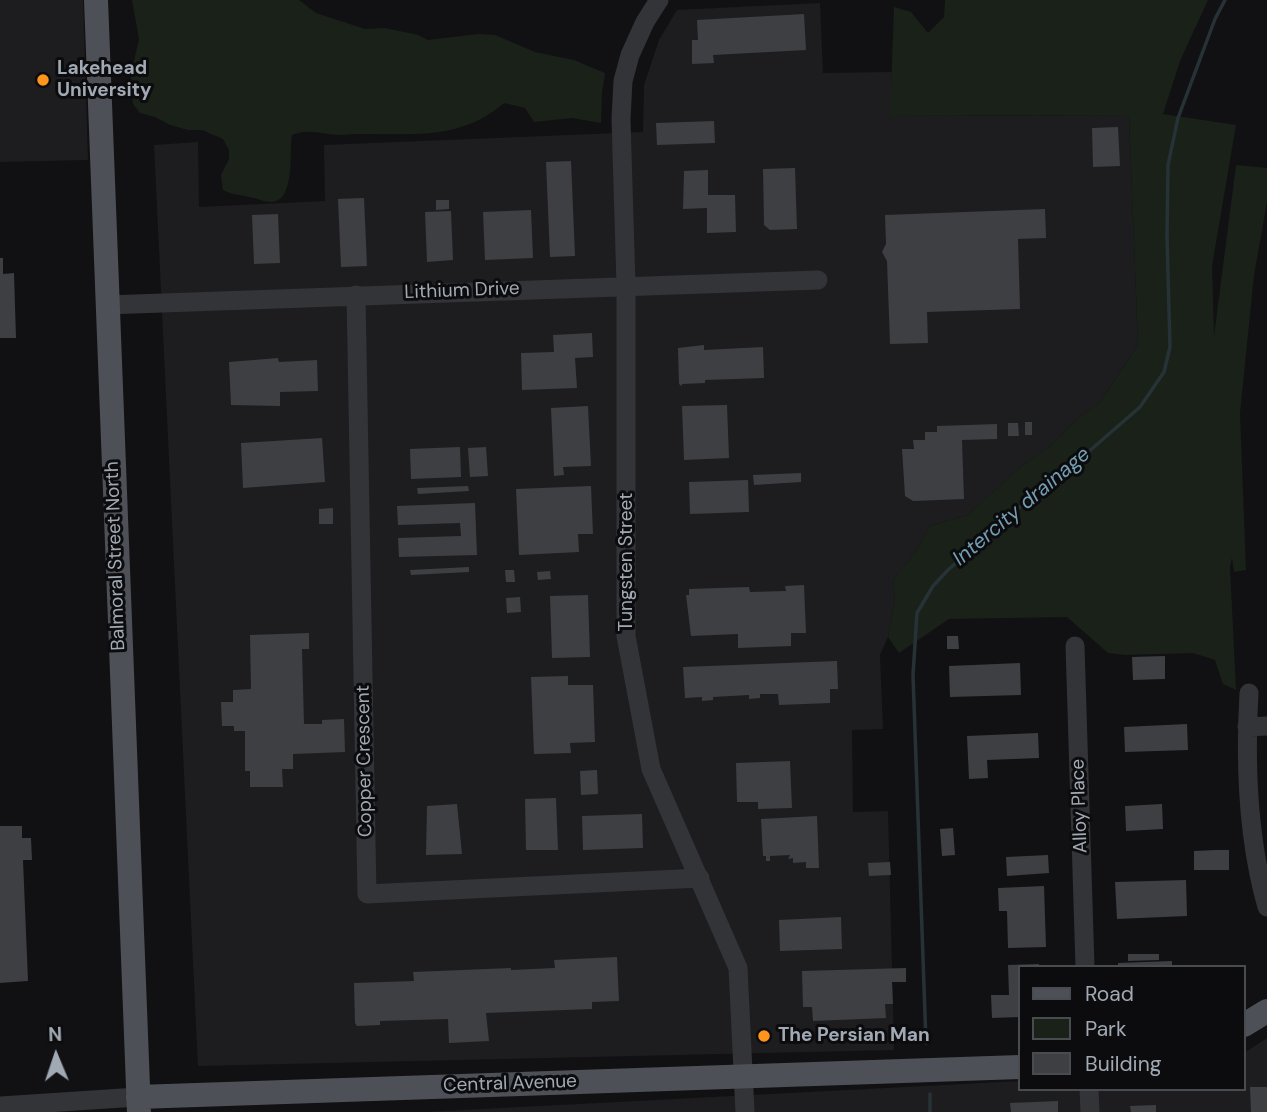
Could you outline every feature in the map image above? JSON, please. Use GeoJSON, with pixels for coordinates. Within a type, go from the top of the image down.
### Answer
{"type":"FeatureCollection","features":[{"type":"Feature","properties":{"kind":"main road","name":"Balmoral Street North"},"geometry":{"type":"LineString","coordinates":[[96,0],[139,1104]]}},
{"type":"Feature","properties":{"kind":"main road"},"geometry":{"type":"LineString","coordinates":[[1246,1024],[1267,1011]]}},
{"type":"Feature","properties":{"kind":"main road","name":"Central Avenue"},"geometry":{"type":"LineString","coordinates":[[139,1104],[744,1075],[1018,1067]]}},
{"type":"Feature","properties":{"kind":"street","name":"Tungsten Street"},"geometry":{"type":"LineString","coordinates":[[659,0],[645,22],[630,55],[623,81],[621,119],[626,285],[626,636],[651,769],[738,968],[746,1112]]}},
{"type":"Feature","properties":{"kind":"street","name":"Lithium Drive"},"geometry":{"type":"LineString","coordinates":[[106,305],[818,280]]}},
{"type":"Feature","properties":{"kind":"street","name":"Copper Crescent"},"geometry":{"type":"LineString","coordinates":[[356,295],[367,894],[700,878]]}},
{"type":"Feature","properties":{"kind":"street","name":"Alloy Place"},"geometry":{"type":"LineString","coordinates":[[1075,646],[1085,965]]}},
{"type":"Feature","properties":{"kind":"street"},"geometry":{"type":"LineString","coordinates":[[1249,693],[1247,727],[1254,851],[1267,907]]}},
{"type":"Feature","properties":{"kind":"street"},"geometry":{"type":"LineString","coordinates":[[1247,727],[1267,726]]}},
{"type":"Feature","properties":{"kind":"street"},"geometry":{"type":"LineString","coordinates":[[1089,1091],[1090,1112]]}},
{"type":"Feature","properties":{"kind":"street","name":"Central Avenue"},"geometry":{"type":"LineString","coordinates":[[0,1106],[139,1104]]}},
{"type":"Feature","properties":{"kind":"shaded area","name":"Lakehead University"},"geometry":{"type":"Polygon","coordinates":[[[0,0],[83,0],[88,160],[0,162],[0,0]]]}},
{"type":"Feature","properties":{"kind":"shaded area"},"geometry":{"type":"Polygon","coordinates":[[[820,3],[823,73],[892,72],[891,116],[1129,115],[1138,345],[1100,402],[1074,422],[1052,445],[1024,464],[967,515],[930,526],[913,555],[893,580],[895,599],[888,637],[880,655],[883,729],[852,730],[853,812],[888,811],[894,1050],[198,1066],[154,145],[198,142],[199,207],[325,201],[324,145],[643,132],[644,85],[659,40],[677,10],[820,3]]]}},
{"type":"Feature","properties":{"kind":"shaded area"},"geometry":{"type":"Polygon","coordinates":[[[1267,1038],[1267,1112],[425,1112],[1018,1081],[1018,1091],[1246,1091],[1246,1052],[1267,1038]]]}},
{"type":"Feature","properties":{"kind":"green space"},"geometry":{"type":"Polygon","coordinates":[[[132,0],[299,0],[316,13],[365,29],[385,28],[418,35],[428,40],[479,34],[495,35],[535,52],[574,60],[605,73],[601,123],[572,118],[534,122],[525,108],[504,103],[471,123],[436,132],[339,135],[298,133],[292,135],[288,186],[278,200],[268,202],[234,194],[223,190],[221,175],[229,159],[229,150],[223,139],[202,130],[188,130],[170,125],[140,113],[133,104],[131,74],[139,39],[132,0]]]}},
{"type":"Feature","properties":{"kind":"green space"},"geometry":{"type":"Polygon","coordinates":[[[945,0],[1208,0],[1180,61],[1163,114],[1236,125],[1212,266],[1214,336],[1236,165],[1267,168],[1267,202],[1254,275],[1240,413],[1246,570],[1234,572],[1232,558],[1230,567],[1236,690],[1223,684],[1215,660],[1193,653],[1108,653],[1067,617],[949,619],[899,653],[888,637],[895,599],[893,580],[913,555],[930,526],[967,515],[1024,464],[1052,445],[1074,422],[1100,402],[1138,345],[1129,115],[890,116],[894,7],[911,12],[928,33],[944,17],[945,0]]]}},
{"type":"Feature","properties":{"kind":"building"},"geometry":{"type":"Polygon","coordinates":[[[804,14],[806,50],[713,55],[714,63],[692,64],[692,40],[698,40],[697,20],[804,14]]]}},
{"type":"Feature","properties":{"kind":"building"},"geometry":{"type":"Polygon","coordinates":[[[714,121],[715,143],[657,145],[656,123],[714,121]]]}},
{"type":"Feature","properties":{"kind":"building"},"geometry":{"type":"Polygon","coordinates":[[[1118,127],[1120,166],[1093,167],[1092,128],[1118,127]]]}},
{"type":"Feature","properties":{"kind":"building"},"geometry":{"type":"Polygon","coordinates":[[[571,161],[575,256],[550,257],[546,162],[571,161]]]}},
{"type":"Feature","properties":{"kind":"building"},"geometry":{"type":"Polygon","coordinates":[[[795,168],[797,229],[770,230],[764,225],[763,169],[795,168]]]}},
{"type":"Feature","properties":{"kind":"building"},"geometry":{"type":"Polygon","coordinates":[[[708,170],[708,195],[735,195],[736,232],[707,233],[707,208],[683,209],[684,171],[708,170]]]}},
{"type":"Feature","properties":{"kind":"building"},"geometry":{"type":"Polygon","coordinates":[[[364,198],[367,266],[341,267],[338,199],[364,198]]]}},
{"type":"Feature","properties":{"kind":"building"},"geometry":{"type":"Polygon","coordinates":[[[436,200],[449,200],[449,209],[436,210],[436,200]]]}},
{"type":"Feature","properties":{"kind":"building"},"geometry":{"type":"Polygon","coordinates":[[[1045,209],[1046,238],[1018,239],[1020,309],[927,312],[928,343],[890,344],[887,261],[882,252],[886,244],[885,215],[1045,209]]]}},
{"type":"Feature","properties":{"kind":"building"},"geometry":{"type":"Polygon","coordinates":[[[531,210],[533,258],[485,260],[483,212],[531,210]]]}},
{"type":"Feature","properties":{"kind":"building"},"geometry":{"type":"Polygon","coordinates":[[[451,211],[453,260],[427,262],[425,212],[451,211]]]}},
{"type":"Feature","properties":{"kind":"building"},"geometry":{"type":"Polygon","coordinates":[[[278,214],[280,263],[254,264],[252,215],[278,214]]]}},
{"type":"Feature","properties":{"kind":"building"},"geometry":{"type":"Polygon","coordinates":[[[0,258],[3,258],[3,274],[14,273],[16,338],[0,338],[0,258]]]}},
{"type":"Feature","properties":{"kind":"building"},"geometry":{"type":"Polygon","coordinates":[[[592,333],[593,357],[575,358],[577,388],[522,390],[521,353],[554,352],[553,335],[592,333]]]}},
{"type":"Feature","properties":{"kind":"building"},"geometry":{"type":"Polygon","coordinates":[[[704,345],[704,350],[763,347],[764,378],[705,380],[705,383],[682,386],[679,384],[678,348],[704,345]]]}},
{"type":"Feature","properties":{"kind":"building"},"geometry":{"type":"Polygon","coordinates":[[[278,358],[279,362],[317,360],[318,391],[280,392],[280,406],[231,405],[229,362],[278,358]]]}},
{"type":"Feature","properties":{"kind":"building"},"geometry":{"type":"Polygon","coordinates":[[[727,405],[729,458],[684,460],[682,406],[727,405]]]}},
{"type":"Feature","properties":{"kind":"building"},"geometry":{"type":"Polygon","coordinates":[[[588,406],[591,466],[563,467],[564,475],[554,476],[551,408],[588,406]]]}},
{"type":"Feature","properties":{"kind":"building"},"geometry":{"type":"Polygon","coordinates":[[[1025,422],[1032,422],[1032,435],[1025,435],[1025,422]]]}},
{"type":"Feature","properties":{"kind":"building"},"geometry":{"type":"Polygon","coordinates":[[[1008,423],[1018,423],[1019,436],[1008,436],[1008,423]]]}},
{"type":"Feature","properties":{"kind":"building"},"geometry":{"type":"Polygon","coordinates":[[[997,424],[997,439],[962,440],[964,499],[913,501],[905,496],[902,449],[914,449],[913,440],[925,440],[925,432],[937,432],[937,426],[997,424]]]}},
{"type":"Feature","properties":{"kind":"building"},"geometry":{"type":"Polygon","coordinates":[[[322,438],[325,482],[243,488],[241,443],[322,438]]]}},
{"type":"Feature","properties":{"kind":"building"},"geometry":{"type":"Polygon","coordinates":[[[460,447],[461,477],[411,479],[410,449],[460,447]]]}},
{"type":"Feature","properties":{"kind":"building"},"geometry":{"type":"Polygon","coordinates":[[[486,447],[488,476],[470,477],[468,448],[486,447]]]}},
{"type":"Feature","properties":{"kind":"building"},"geometry":{"type":"Polygon","coordinates":[[[801,473],[801,482],[754,485],[753,475],[801,473]]]}},
{"type":"Feature","properties":{"kind":"building"},"geometry":{"type":"Polygon","coordinates":[[[748,480],[749,512],[690,514],[689,482],[748,480]]]}},
{"type":"Feature","properties":{"kind":"building"},"geometry":{"type":"Polygon","coordinates":[[[468,486],[469,491],[418,494],[417,488],[468,486]]]}},
{"type":"Feature","properties":{"kind":"building"},"geometry":{"type":"Polygon","coordinates":[[[591,486],[593,534],[578,534],[579,552],[519,555],[516,489],[591,486]]]}},
{"type":"Feature","properties":{"kind":"building"},"geometry":{"type":"Polygon","coordinates":[[[475,503],[477,555],[399,557],[398,538],[461,536],[460,523],[398,525],[397,506],[475,503]]]}},
{"type":"Feature","properties":{"kind":"building"},"geometry":{"type":"Polygon","coordinates":[[[333,508],[333,524],[319,524],[319,509],[333,508]]]}},
{"type":"Feature","properties":{"kind":"building"},"geometry":{"type":"Polygon","coordinates":[[[469,567],[469,572],[411,575],[410,570],[469,567]]]}},
{"type":"Feature","properties":{"kind":"building"},"geometry":{"type":"Polygon","coordinates":[[[505,570],[514,570],[515,582],[506,582],[505,570]]]}},
{"type":"Feature","properties":{"kind":"building"},"geometry":{"type":"Polygon","coordinates":[[[550,571],[551,579],[538,580],[537,572],[550,571]]]}},
{"type":"Feature","properties":{"kind":"building"},"geometry":{"type":"Polygon","coordinates":[[[804,585],[806,633],[791,633],[791,646],[738,648],[738,634],[691,636],[686,595],[689,595],[689,589],[749,587],[750,592],[786,591],[785,586],[804,585]]]}},
{"type":"Feature","properties":{"kind":"building"},"geometry":{"type":"Polygon","coordinates":[[[588,595],[590,657],[552,658],[550,596],[588,595]]]}},
{"type":"Feature","properties":{"kind":"building"},"geometry":{"type":"Polygon","coordinates":[[[520,597],[521,612],[507,613],[506,598],[520,597]]]}},
{"type":"Feature","properties":{"kind":"building"},"geometry":{"type":"Polygon","coordinates":[[[309,633],[309,649],[302,649],[304,724],[322,724],[322,720],[344,719],[345,752],[293,754],[293,769],[282,769],[283,787],[250,787],[250,771],[245,771],[245,731],[234,731],[234,726],[222,726],[221,702],[233,702],[233,690],[251,689],[250,635],[309,633]]]}},
{"type":"Feature","properties":{"kind":"building"},"geometry":{"type":"Polygon","coordinates":[[[947,636],[958,636],[959,649],[947,649],[947,636]]]}},
{"type":"Feature","properties":{"kind":"building"},"geometry":{"type":"Polygon","coordinates":[[[1165,656],[1165,679],[1133,680],[1132,657],[1165,656]]]}},
{"type":"Feature","properties":{"kind":"building"},"geometry":{"type":"Polygon","coordinates":[[[837,661],[838,689],[830,689],[830,703],[779,705],[778,694],[760,694],[760,698],[749,699],[749,695],[713,697],[713,700],[702,701],[702,697],[685,698],[683,667],[837,661]]]}},
{"type":"Feature","properties":{"kind":"building"},"geometry":{"type":"Polygon","coordinates":[[[1020,663],[1021,695],[950,697],[949,666],[1020,663]]]}},
{"type":"Feature","properties":{"kind":"building"},"geometry":{"type":"Polygon","coordinates":[[[568,676],[568,685],[593,685],[595,742],[570,743],[571,753],[534,754],[531,677],[568,676]]]}},
{"type":"Feature","properties":{"kind":"building"},"geometry":{"type":"Polygon","coordinates":[[[1187,724],[1188,750],[1125,752],[1124,727],[1187,724]]]}},
{"type":"Feature","properties":{"kind":"building"},"geometry":{"type":"Polygon","coordinates":[[[1038,733],[1039,758],[987,760],[988,778],[969,779],[967,736],[1038,733]]]}},
{"type":"Feature","properties":{"kind":"building"},"geometry":{"type":"Polygon","coordinates":[[[790,761],[792,808],[758,809],[758,802],[737,802],[736,763],[790,761]]]}},
{"type":"Feature","properties":{"kind":"building"},"geometry":{"type":"Polygon","coordinates":[[[597,770],[598,794],[581,795],[580,771],[597,770]]]}},
{"type":"Feature","properties":{"kind":"building"},"geometry":{"type":"Polygon","coordinates":[[[556,798],[558,850],[526,850],[525,799],[556,798]]]}},
{"type":"Feature","properties":{"kind":"building"},"geometry":{"type":"Polygon","coordinates":[[[457,804],[462,854],[426,855],[427,806],[457,804]]]}},
{"type":"Feature","properties":{"kind":"building"},"geometry":{"type":"Polygon","coordinates":[[[1162,804],[1163,829],[1126,831],[1125,806],[1162,804]]]}},
{"type":"Feature","properties":{"kind":"building"},"geometry":{"type":"Polygon","coordinates":[[[642,814],[643,848],[583,850],[582,816],[642,814]]]}},
{"type":"Feature","properties":{"kind":"building"},"geometry":{"type":"Polygon","coordinates":[[[817,816],[819,868],[806,868],[806,862],[793,863],[793,858],[788,859],[790,855],[770,856],[770,861],[766,861],[766,856],[763,856],[761,819],[817,816]]]}},
{"type":"Feature","properties":{"kind":"building"},"geometry":{"type":"Polygon","coordinates":[[[0,826],[22,826],[22,838],[31,838],[32,860],[23,860],[28,981],[0,983],[0,826]]]}},
{"type":"Feature","properties":{"kind":"building"},"geometry":{"type":"Polygon","coordinates":[[[953,828],[955,855],[942,856],[940,829],[953,828]]]}},
{"type":"Feature","properties":{"kind":"building"},"geometry":{"type":"Polygon","coordinates":[[[1229,850],[1229,870],[1194,870],[1194,851],[1229,850]]]}},
{"type":"Feature","properties":{"kind":"building"},"geometry":{"type":"Polygon","coordinates":[[[1048,855],[1049,873],[1007,876],[1006,857],[1048,855]]]}},
{"type":"Feature","properties":{"kind":"building"},"geometry":{"type":"Polygon","coordinates":[[[890,862],[891,875],[869,876],[868,863],[890,862]]]}},
{"type":"Feature","properties":{"kind":"building"},"geometry":{"type":"Polygon","coordinates":[[[1186,880],[1187,916],[1117,919],[1115,882],[1186,880]]]}},
{"type":"Feature","properties":{"kind":"building"},"geometry":{"type":"Polygon","coordinates":[[[1044,886],[1046,947],[1008,948],[1007,911],[999,911],[998,888],[1044,886]]]}},
{"type":"Feature","properties":{"kind":"building"},"geometry":{"type":"Polygon","coordinates":[[[841,917],[842,949],[780,951],[779,920],[841,917]]]}},
{"type":"Feature","properties":{"kind":"building"},"geometry":{"type":"Polygon","coordinates":[[[1128,954],[1159,954],[1159,960],[1128,961],[1128,954]]]}},
{"type":"Feature","properties":{"kind":"building"},"geometry":{"type":"Polygon","coordinates":[[[617,957],[619,1001],[592,1002],[592,1009],[486,1013],[489,1041],[449,1043],[448,1019],[380,1021],[380,1025],[357,1026],[355,1023],[354,983],[414,981],[413,972],[555,968],[554,960],[617,957]]]}},
{"type":"Feature","properties":{"kind":"building"},"geometry":{"type":"Polygon","coordinates":[[[1172,961],[1172,965],[1118,965],[1172,961]]]}},
{"type":"Feature","properties":{"kind":"building"},"geometry":{"type":"Polygon","coordinates":[[[1039,964],[1018,965],[1018,1017],[992,1018],[991,995],[1009,995],[1008,965],[1039,964]]]}},
{"type":"Feature","properties":{"kind":"building"},"geometry":{"type":"Polygon","coordinates":[[[906,968],[906,982],[892,982],[893,1004],[885,1004],[886,1018],[813,1021],[812,1007],[803,1007],[802,971],[906,968]]]}},
{"type":"Feature","properties":{"kind":"building"},"geometry":{"type":"Polygon","coordinates":[[[1250,1087],[1267,1087],[1267,1112],[1251,1112],[1250,1087]]]}},
{"type":"Feature","properties":{"kind":"building"},"geometry":{"type":"Polygon","coordinates":[[[1058,1101],[1058,1112],[1011,1112],[1010,1103],[1058,1101]]]}},
{"type":"Feature","properties":{"kind":"building"},"geometry":{"type":"Polygon","coordinates":[[[1156,1105],[1156,1112],[1131,1112],[1130,1106],[1156,1105]]]}},
{"type":"Feature","properties":{"kind":"waterway","name":"Intercity drainage"},"geometry":{"type":"LineString","coordinates":[[926,1043],[913,675],[917,613],[933,586],[948,570],[1140,407],[1164,372],[1170,347],[1168,165],[1178,118],[1215,19],[1225,0]]}},
{"type":"Feature","properties":{"kind":"waterway","name":"Intercity drainage"},"geometry":{"type":"LineString","coordinates":[[930,1094],[930,1112]]}},
{"type":"Feature","properties":{"kind":"place","name":"Lakehead University"},"geometry":{"type":"Point","coordinates":[43,80]}},
{"type":"Feature","properties":{"kind":"place","name":"The Persian Man"},"geometry":{"type":"Point","coordinates":[764,1036]}}]}
